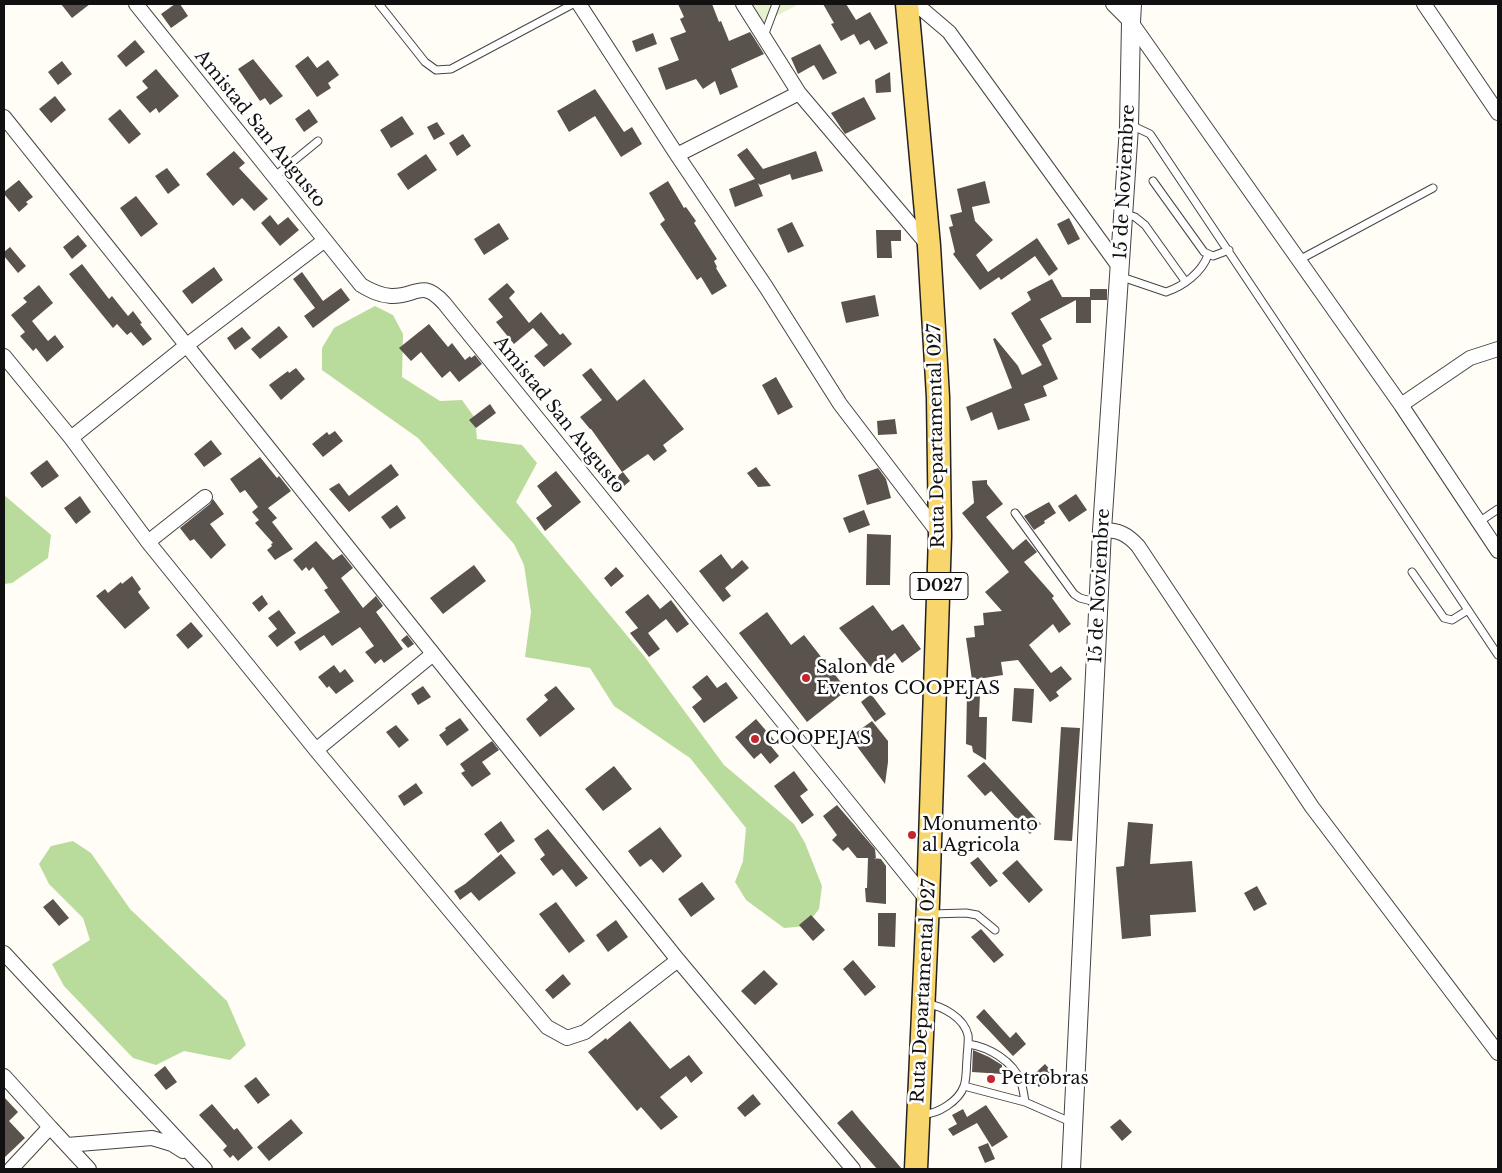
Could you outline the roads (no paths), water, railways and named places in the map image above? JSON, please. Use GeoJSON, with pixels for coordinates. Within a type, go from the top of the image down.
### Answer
{"type":"FeatureCollection","features":[{"type":"Feature","properties":{"kind":"main road","name":"Ruta Departamental 027"},"geometry":{"type":"LineString","coordinates":[[907,4],[930,246],[938,397],[940,536],[928,908],[916,1169]]}},
{"type":"Feature","properties":{"kind":"street","name":"Amistad San Augusto"},"geometry":{"type":"LineString","coordinates":[[136,4],[362,285],[375,293],[392,296],[422,289],[434,293],[444,303],[928,908]]}},
{"type":"Feature","properties":{"kind":"street"},"geometry":{"type":"LineString","coordinates":[[580,4],[676,155],[766,287],[840,404],[940,536]]}},
{"type":"Feature","properties":{"kind":"street"},"geometry":{"type":"LineString","coordinates":[[743,4],[799,93],[930,246]]}},
{"type":"Feature","properties":{"kind":"street"},"geometry":{"type":"LineString","coordinates":[[916,4],[949,32],[1119,272]]}},
{"type":"Feature","properties":{"kind":"street"},"geometry":{"type":"LineString","coordinates":[[1113,4],[1130,22],[1299,260],[1401,405],[1498,551]]}},
{"type":"Feature","properties":{"kind":"street","name":"15 de Noviembre"},"geometry":{"type":"LineString","coordinates":[[1071,1169],[1102,530],[1129,127],[1130,22],[1132,4]]}},
{"type":"Feature","properties":{"kind":"street"},"geometry":{"type":"LineString","coordinates":[[1426,5],[1498,113]]}},
{"type":"Feature","properties":{"kind":"street"},"geometry":{"type":"LineString","coordinates":[[676,155],[799,93]]}},
{"type":"Feature","properties":{"kind":"street"},"geometry":{"type":"LineString","coordinates":[[4,117],[678,960],[853,1169]]}},
{"type":"Feature","properties":{"kind":"street"},"geometry":{"type":"LineString","coordinates":[[71,438],[187,345],[325,240]]}},
{"type":"Feature","properties":{"kind":"street"},"geometry":{"type":"LineString","coordinates":[[1401,405],[1470,358],[1498,349]]}},
{"type":"Feature","properties":{"kind":"street"},"geometry":{"type":"LineString","coordinates":[[4,356],[71,438],[148,542],[316,750],[547,1027],[567,1038],[585,1032],[678,960]]}},
{"type":"Feature","properties":{"kind":"street"},"geometry":{"type":"LineString","coordinates":[[148,542],[205,497]]}},
{"type":"Feature","properties":{"kind":"street"},"geometry":{"type":"LineString","coordinates":[[1102,530],[1116,530],[1130,538],[1138,546],[1312,807],[1498,1054]]}},
{"type":"Feature","properties":{"kind":"street"},"geometry":{"type":"LineString","coordinates":[[316,750],[433,654]]}},
{"type":"Feature","properties":{"kind":"street"},"geometry":{"type":"LineString","coordinates":[[4,953],[201,1165]]}},
{"type":"Feature","properties":{"kind":"street"},"geometry":{"type":"LineString","coordinates":[[4,1076],[89,1169]]}},
{"type":"Feature","properties":{"kind":"street"},"geometry":{"type":"LineString","coordinates":[[11,1169],[50,1127]]}},
{"type":"Feature","properties":{"kind":"street"},"geometry":{"type":"LineString","coordinates":[[67,1145],[152,1138],[172,1144],[201,1165]]}},
{"type":"Feature","properties":{"kind":"lane"},"geometry":{"type":"LineString","coordinates":[[379,4],[425,62],[436,70],[451,69],[573,4]]}},
{"type":"Feature","properties":{"kind":"lane"},"geometry":{"type":"LineString","coordinates":[[764,36],[776,4]]}},
{"type":"Feature","properties":{"kind":"lane"},"geometry":{"type":"LineString","coordinates":[[1129,127],[1135,127],[1150,134],[1498,655]]}},
{"type":"Feature","properties":{"kind":"lane"},"geometry":{"type":"LineString","coordinates":[[274,177],[318,141]]}},
{"type":"Feature","properties":{"kind":"lane"},"geometry":{"type":"LineString","coordinates":[[1153,181],[1204,252],[1212,256],[1229,250]]}},
{"type":"Feature","properties":{"kind":"lane"},"geometry":{"type":"LineString","coordinates":[[1299,260],[1433,188]]}},
{"type":"Feature","properties":{"kind":"lane"},"geometry":{"type":"LineString","coordinates":[[1123,213],[1135,217],[1145,224],[1185,281]]}},
{"type":"Feature","properties":{"kind":"lane"},"geometry":{"type":"LineString","coordinates":[[1119,272],[1166,292],[1199,271],[1208,255]]}},
{"type":"Feature","properties":{"kind":"lane"},"geometry":{"type":"LineString","coordinates":[[1479,522],[1498,509]]}},
{"type":"Feature","properties":{"kind":"lane"},"geometry":{"type":"LineString","coordinates":[[1015,513],[1074,594],[1080,598],[1099,603]]}},
{"type":"Feature","properties":{"kind":"lane"},"geometry":{"type":"LineString","coordinates":[[1412,572],[1444,618],[1452,620],[1468,610]]}},
{"type":"Feature","properties":{"kind":"lane"},"geometry":{"type":"LineString","coordinates":[[928,908],[977,915],[994,930]]}},
{"type":"Feature","properties":{"kind":"lane"},"geometry":{"type":"LineString","coordinates":[[919,1114],[927,1115],[941,1109],[956,1099],[964,1086],[968,1044],[966,1030],[958,1019],[936,1005],[924,1003]]}},
{"type":"Feature","properties":{"kind":"lane"},"geometry":{"type":"LineString","coordinates":[[968,1044],[980,1046],[1004,1060],[1018,1076],[1025,1102]]}},
{"type":"Feature","properties":{"kind":"lane"},"geometry":{"type":"LineString","coordinates":[[964,1086],[1025,1102],[1074,1123]]}},
{"type":"Feature","properties":{"kind":"place","name":"Salon de Eventos COOPEJAS"},"geometry":{"type":"Point","coordinates":[806,678]}},
{"type":"Feature","properties":{"kind":"place","name":"COOPEJAS"},"geometry":{"type":"Point","coordinates":[755,739]}},
{"type":"Feature","properties":{"kind":"place","name":"Monumento al Agricola"},"geometry":{"type":"Point","coordinates":[912,835]}},
{"type":"Feature","properties":{"kind":"place","name":"Petrobras"},"geometry":{"type":"Point","coordinates":[991,1079]}}]}
